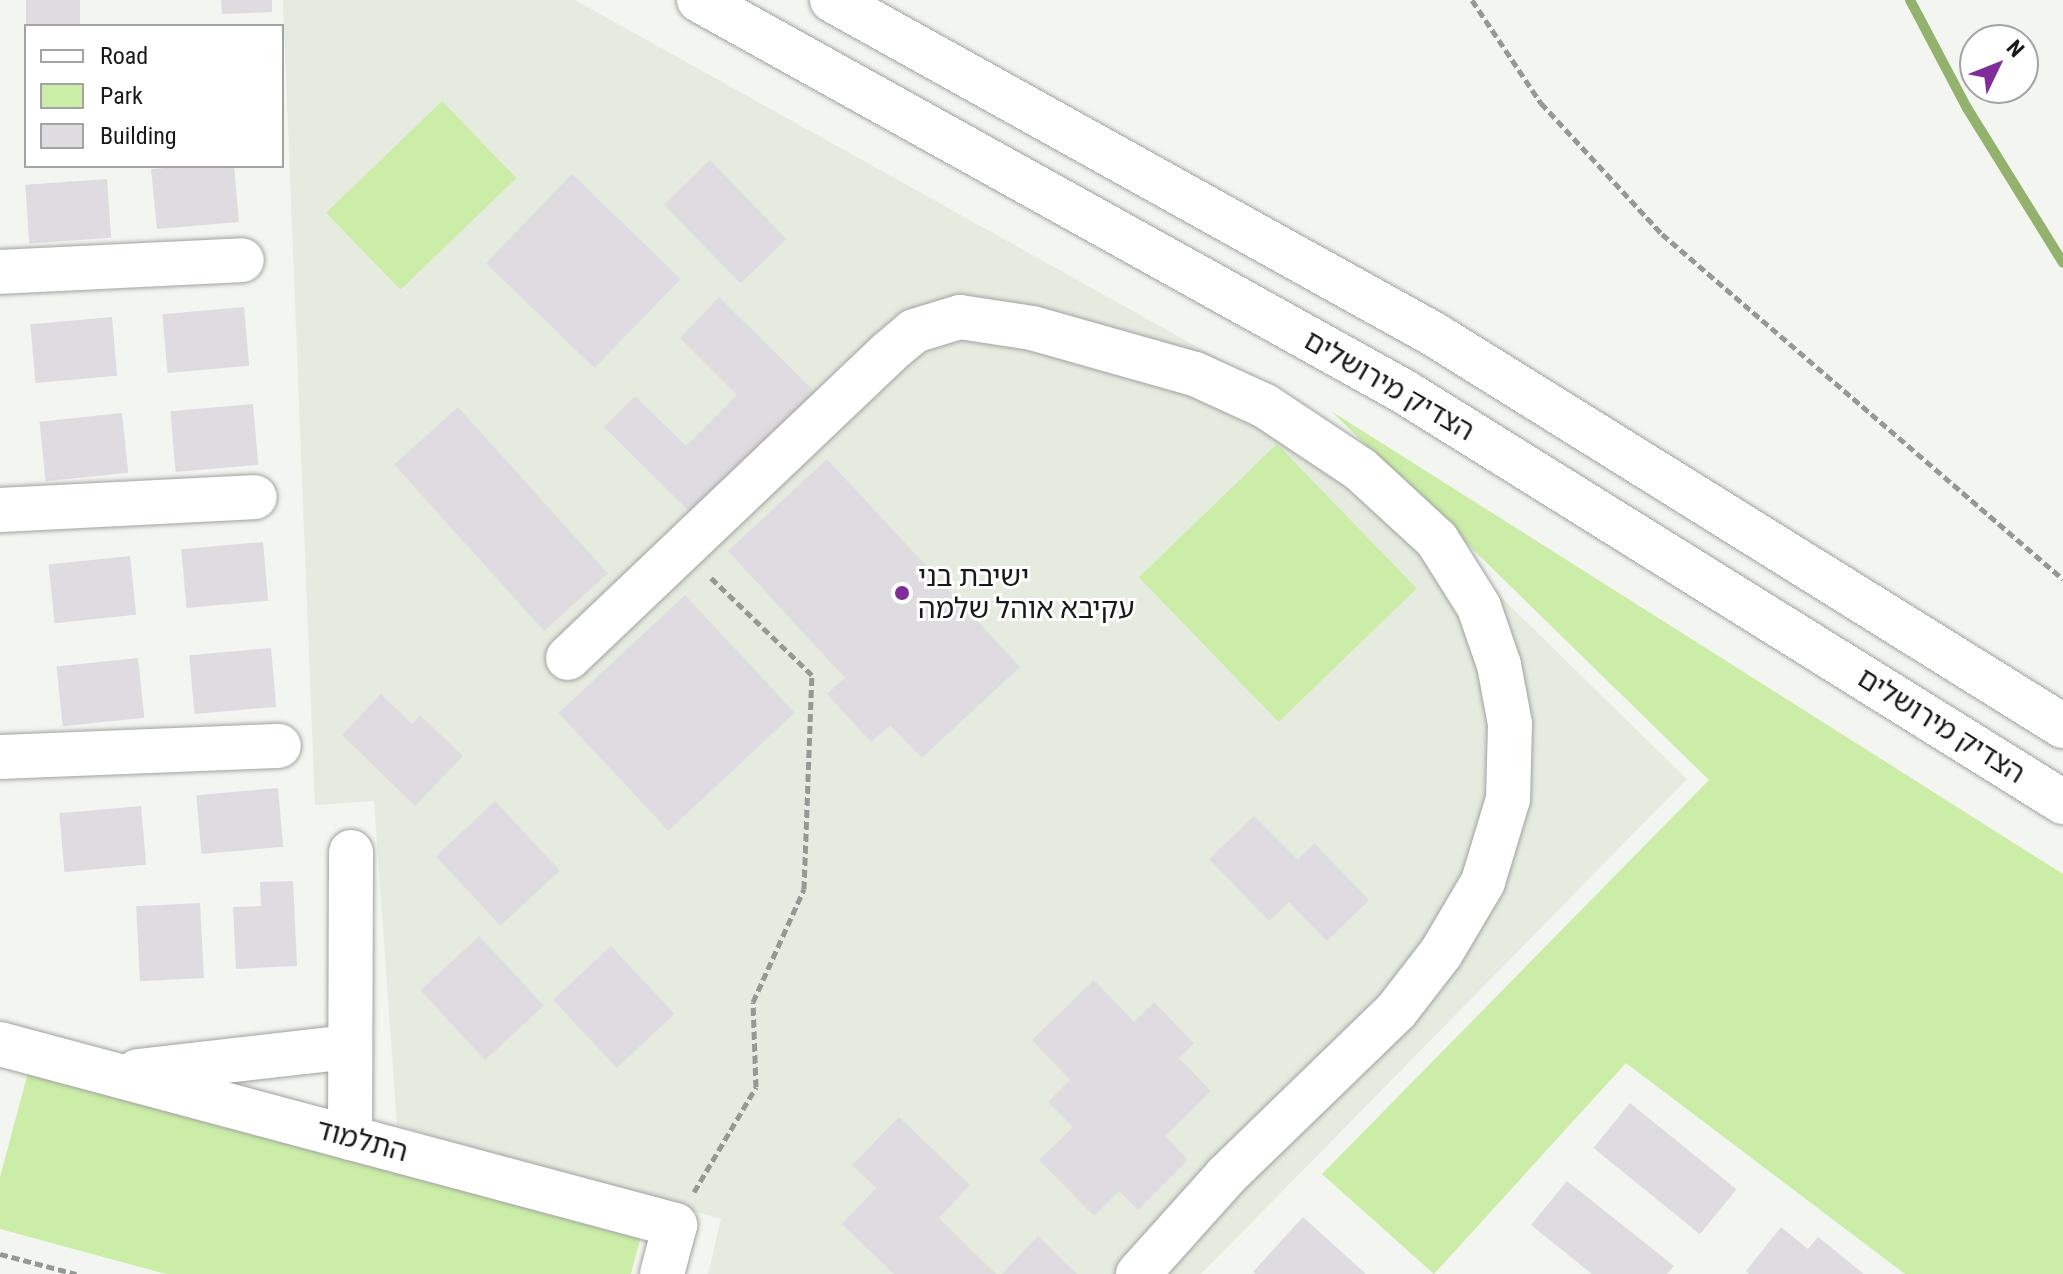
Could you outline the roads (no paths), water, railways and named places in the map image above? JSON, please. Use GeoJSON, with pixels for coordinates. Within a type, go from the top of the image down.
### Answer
{"type":"FeatureCollection","features":[{"type":"Feature","properties":{"kind":"main road","name":"הצדיק מירושלים"},"geometry":{"type":"LineString","coordinates":[[699,0],[1403,391],[2063,802]]}},
{"type":"Feature","properties":{"kind":"main road"},"geometry":{"type":"LineString","coordinates":[[832,0],[1435,335],[2063,726]]}},
{"type":"Feature","properties":{"kind":"main road"},"geometry":{"type":"LineString","coordinates":[[0,272],[242,260]]}},
{"type":"Feature","properties":{"kind":"main road"},"geometry":{"type":"LineString","coordinates":[[568,658],[888,353],[914,331],[960,317],[1032,328],[1195,374],[1265,406],[1360,469],[1437,540],[1479,607],[1499,665],[1510,724],[1508,799],[1483,882],[1441,953],[1396,1011],[1226,1176],[1138,1274]]}},
{"type":"Feature","properties":{"kind":"main road"},"geometry":{"type":"LineString","coordinates":[[0,510],[255,497]]}},
{"type":"Feature","properties":{"kind":"main road"},"geometry":{"type":"LineString","coordinates":[[0,757],[279,746]]}},
{"type":"Feature","properties":{"kind":"main road"},"geometry":{"type":"LineString","coordinates":[[350,1138],[351,852]]}},
{"type":"Feature","properties":{"kind":"main road","name":"התלמוד"},"geometry":{"type":"LineString","coordinates":[[0,1044],[675,1225],[671,1272]]}},
{"type":"Feature","properties":{"kind":"main road"},"geometry":{"type":"LineString","coordinates":[[112,1074],[350,1047]]}},
{"type":"Feature","properties":{"kind":"waterway"},"geometry":{"type":"LineString","coordinates":[[1910,0],[1967,108],[2063,263]]}},
{"type":"Feature","properties":{"kind":"place","name":"ישיבת בני עקיבא אוהל שלמה"},"geometry":{"type":"Point","coordinates":[902,593]}}]}
